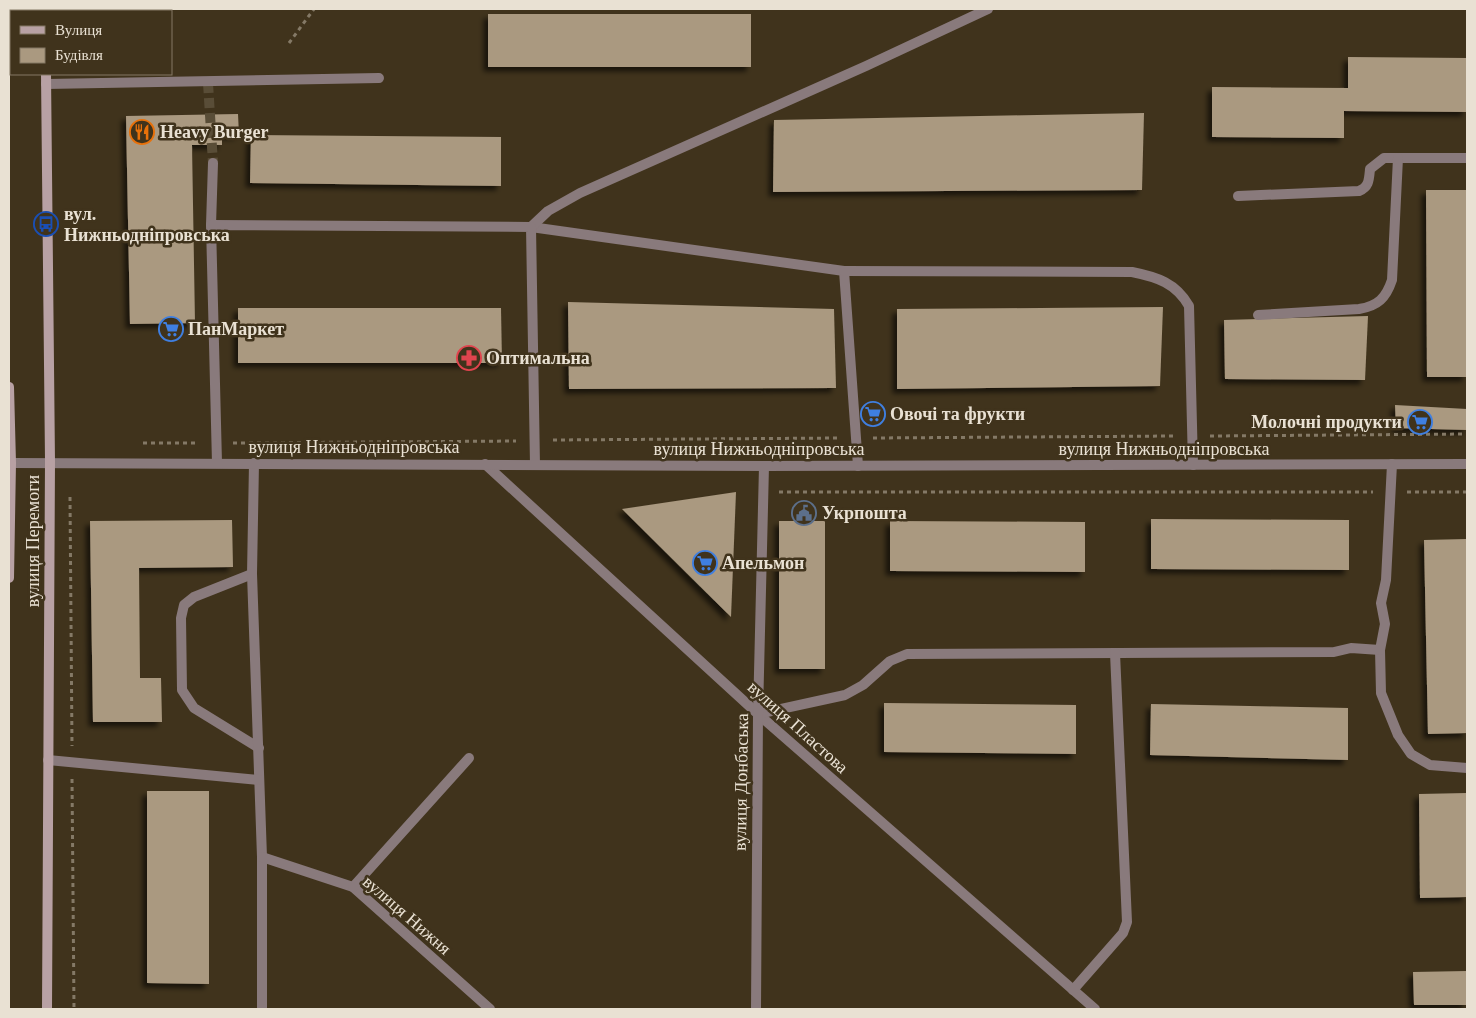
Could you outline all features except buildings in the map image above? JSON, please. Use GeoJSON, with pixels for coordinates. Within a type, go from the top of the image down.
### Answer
{"type":"FeatureCollection","features":[{"type":"Feature","properties":{"kind":"main road","name":"вулиця Перемоги"},"geometry":{"type":"LineString","coordinates":[[46,79],[50,461],[47,1009]]}},
{"type":"Feature","properties":{"kind":"main road","name":"вулиця Перемоги"},"geometry":{"type":"LineString","coordinates":[[9,387],[9,578]]}},
{"type":"Feature","properties":{"kind":"street"},"geometry":{"type":"LineString","coordinates":[[535,465],[531,227],[548,211],[580,193],[848,74],[988,9]]}},
{"type":"Feature","properties":{"kind":"street"},"geometry":{"type":"LineString","coordinates":[[46,79],[379,78]]}},
{"type":"Feature","properties":{"kind":"street"},"geometry":{"type":"LineString","coordinates":[[1238,196],[1359,192],[1369,183],[1370,169],[1376,162],[1384,158],[1467,158]]}},
{"type":"Feature","properties":{"kind":"street"},"geometry":{"type":"LineString","coordinates":[[1258,315],[1359,309],[1371,307],[1381,301],[1388,291],[1392,280],[1398,158]]}},
{"type":"Feature","properties":{"kind":"street"},"geometry":{"type":"LineString","coordinates":[[213,163],[211,225],[217,463]]}},
{"type":"Feature","properties":{"kind":"street"},"geometry":{"type":"LineString","coordinates":[[211,225],[531,227],[844,271],[1132,272],[1158,277],[1174,286],[1189,306],[1193,465]]}},
{"type":"Feature","properties":{"kind":"street"},"geometry":{"type":"LineString","coordinates":[[844,271],[858,466]]}},
{"type":"Feature","properties":{"kind":"street","name":"вулиця Нижньодніпровська"},"geometry":{"type":"LineString","coordinates":[[10,463],[50,461],[764,466],[1467,464]]}},
{"type":"Feature","properties":{"kind":"street"},"geometry":{"type":"LineString","coordinates":[[254,463],[252,574],[262,857],[262,1009]]}},
{"type":"Feature","properties":{"kind":"street","name":"вулиця Пластова"},"geometry":{"type":"LineString","coordinates":[[485,464],[758,714],[1095,1009]]}},
{"type":"Feature","properties":{"kind":"street"},"geometry":{"type":"LineString","coordinates":[[1392,464],[1386,580],[1381,603],[1385,624],[1380,650],[1381,693],[1398,735],[1411,754],[1430,765],[1467,768]]}},
{"type":"Feature","properties":{"kind":"street","name":"вулиця Донбаська"},"geometry":{"type":"LineString","coordinates":[[756,1009],[758,714],[764,466]]}},
{"type":"Feature","properties":{"kind":"street"},"geometry":{"type":"LineString","coordinates":[[252,574],[194,597],[184,605],[181,618],[182,690],[194,708],[259,748]]}},
{"type":"Feature","properties":{"kind":"street"},"geometry":{"type":"LineString","coordinates":[[758,714],[845,695],[863,685],[890,661],[907,654],[1334,652],[1351,648],[1380,650]]}},
{"type":"Feature","properties":{"kind":"street"},"geometry":{"type":"LineString","coordinates":[[1073,990],[1124,933],[1127,922],[1115,653]]}},
{"type":"Feature","properties":{"kind":"street"},"geometry":{"type":"LineString","coordinates":[[353,887],[469,758]]}},
{"type":"Feature","properties":{"kind":"street"},"geometry":{"type":"LineString","coordinates":[[48,760],[259,780]]}},
{"type":"Feature","properties":{"kind":"street","name":"вулиця Нижня"},"geometry":{"type":"LineString","coordinates":[[262,857],[353,887],[490,1009]]}},
{"type":"Feature","properties":{"kind":"path"},"geometry":{"type":"LineString","coordinates":[[290,43],[314,9]]}},
{"type":"Feature","properties":{"kind":"path"},"geometry":{"type":"LineString","coordinates":[[138,443],[1467,434]]}},
{"type":"Feature","properties":{"kind":"path"},"geometry":{"type":"LineString","coordinates":[[70,462],[74,1009]]}},
{"type":"Feature","properties":{"kind":"path"},"geometry":{"type":"LineString","coordinates":[[764,492],[1467,492]]}},
{"type":"Feature","properties":{"kind":"tunnel"},"geometry":{"type":"LineString","coordinates":[[208,83],[213,163]]}},
{"type":"Feature","properties":{"kind":"place","name":"Heavy Burger"},"geometry":{"type":"Point","coordinates":[142,132]}},
{"type":"Feature","properties":{"kind":"place","name":"вул. Нижньодніпровська"},"geometry":{"type":"Point","coordinates":[46,224]}},
{"type":"Feature","properties":{"kind":"place","name":"ПанМаркет"},"geometry":{"type":"Point","coordinates":[171,329]}},
{"type":"Feature","properties":{"kind":"place","name":"Оптимальна"},"geometry":{"type":"Point","coordinates":[469,358]}},
{"type":"Feature","properties":{"kind":"place","name":"Овочі та фрукти"},"geometry":{"type":"Point","coordinates":[873,414]}},
{"type":"Feature","properties":{"kind":"place","name":"Молочні продукти"},"geometry":{"type":"Point","coordinates":[1420,422]}},
{"type":"Feature","properties":{"kind":"place","name":"Укрпошта"},"geometry":{"type":"Point","coordinates":[804,513]}},
{"type":"Feature","properties":{"kind":"place","name":"Апельмон"},"geometry":{"type":"Point","coordinates":[705,563]}}]}
